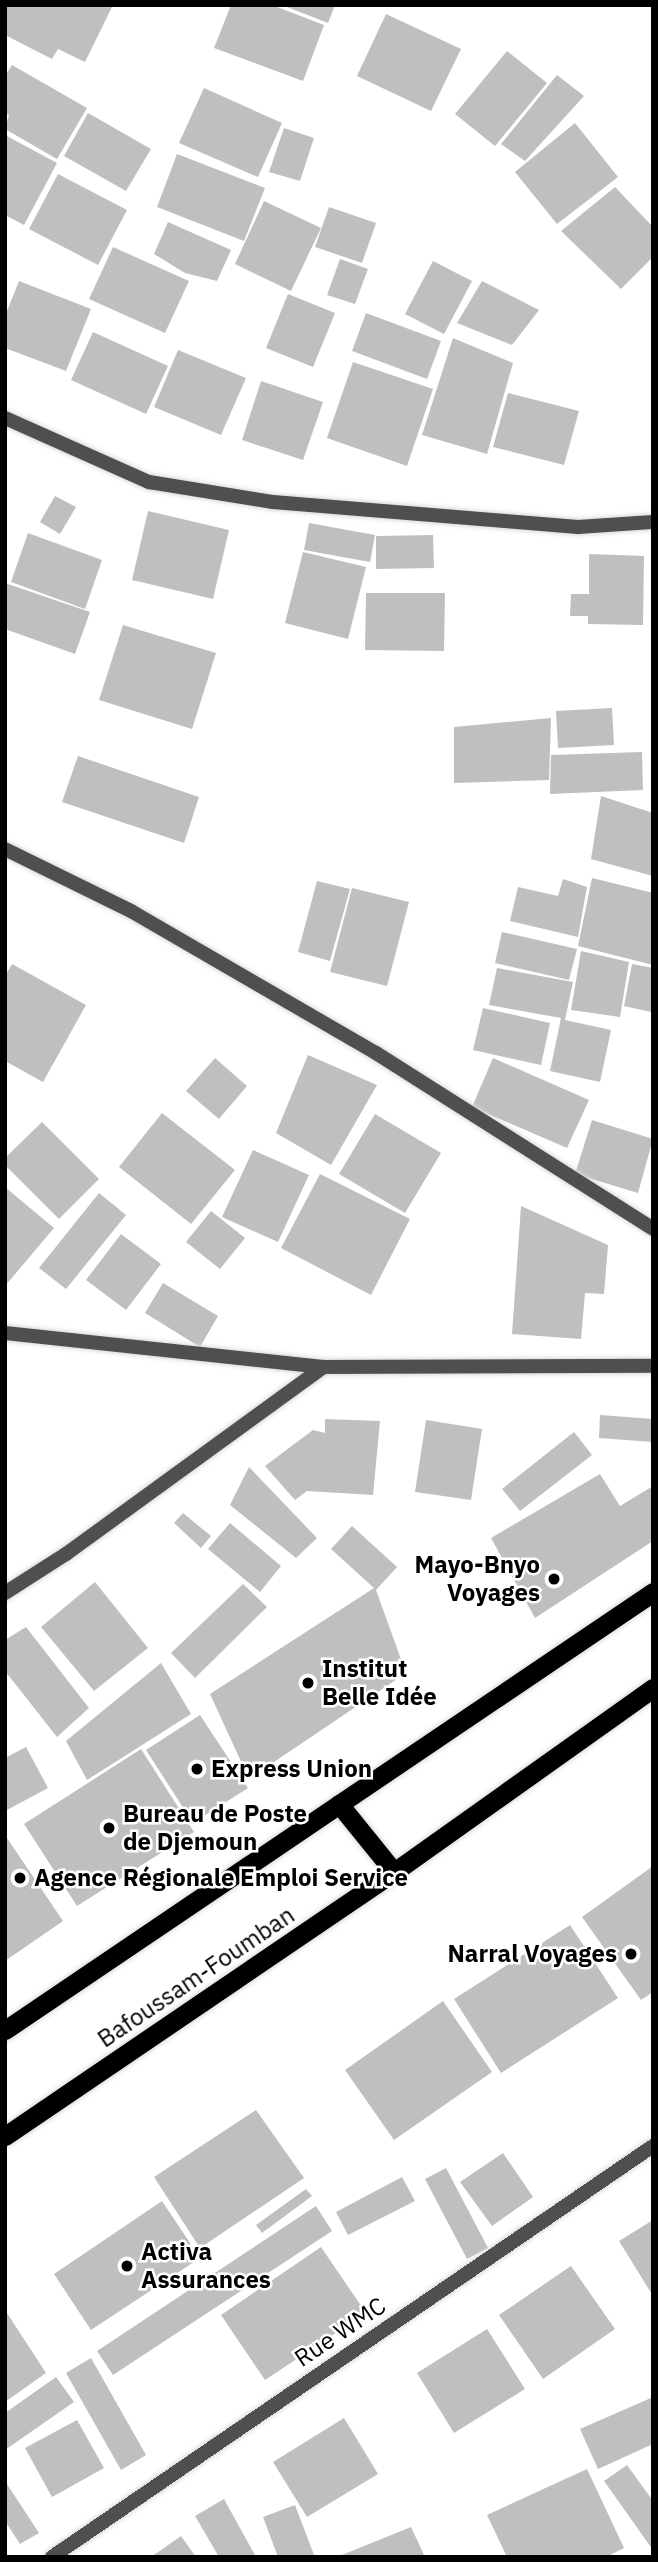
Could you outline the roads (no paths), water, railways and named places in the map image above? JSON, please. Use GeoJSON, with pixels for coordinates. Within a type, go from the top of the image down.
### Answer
{"type":"FeatureCollection","features":[{"type":"Feature","properties":{"kind":"highway"},"geometry":{"type":"LineString","coordinates":[[5,2030],[653,1591]]}},
{"type":"Feature","properties":{"kind":"highway","name":"Bafoussam-Foumban"},"geometry":{"type":"LineString","coordinates":[[5,2136],[394,1872],[653,1688]]}},
{"type":"Feature","properties":{"kind":"highway"},"geometry":{"type":"LineString","coordinates":[[339,1804],[394,1872]]}},
{"type":"Feature","properties":{"kind":"street"},"geometry":{"type":"LineString","coordinates":[[5,418],[149,482],[245,498],[578,527],[653,522]]}},
{"type":"Feature","properties":{"kind":"street"},"geometry":{"type":"LineString","coordinates":[[5,849],[131,911],[376,1053],[653,1229]]}},
{"type":"Feature","properties":{"kind":"street"},"geometry":{"type":"LineString","coordinates":[[5,1333],[323,1367],[653,1366]]}},
{"type":"Feature","properties":{"kind":"street"},"geometry":{"type":"LineString","coordinates":[[5,1593],[66,1554],[323,1367]]}},
{"type":"Feature","properties":{"kind":"street","name":"Rue WMC"},"geometry":{"type":"LineString","coordinates":[[52,2557],[653,2146]]}},
{"type":"Feature","properties":{"kind":"place","name":"Mayo-Bnyo Voyages"},"geometry":{"type":"Point","coordinates":[554,1579]}},
{"type":"Feature","properties":{"kind":"place","name":"Institut Belle Idée"},"geometry":{"type":"Point","coordinates":[308,1683]}},
{"type":"Feature","properties":{"kind":"place","name":"Express Union"},"geometry":{"type":"Point","coordinates":[197,1769]}},
{"type":"Feature","properties":{"kind":"place","name":"Bureau de Poste de Djemoun"},"geometry":{"type":"Point","coordinates":[109,1828]}},
{"type":"Feature","properties":{"kind":"place","name":"Agence Régionale Emploi Service"},"geometry":{"type":"Point","coordinates":[20,1878]}},
{"type":"Feature","properties":{"kind":"place","name":"Narral Voyages"},"geometry":{"type":"Point","coordinates":[631,1954]}},
{"type":"Feature","properties":{"kind":"place","name":"Activa Assurances"},"geometry":{"type":"Point","coordinates":[127,2266]}}]}
